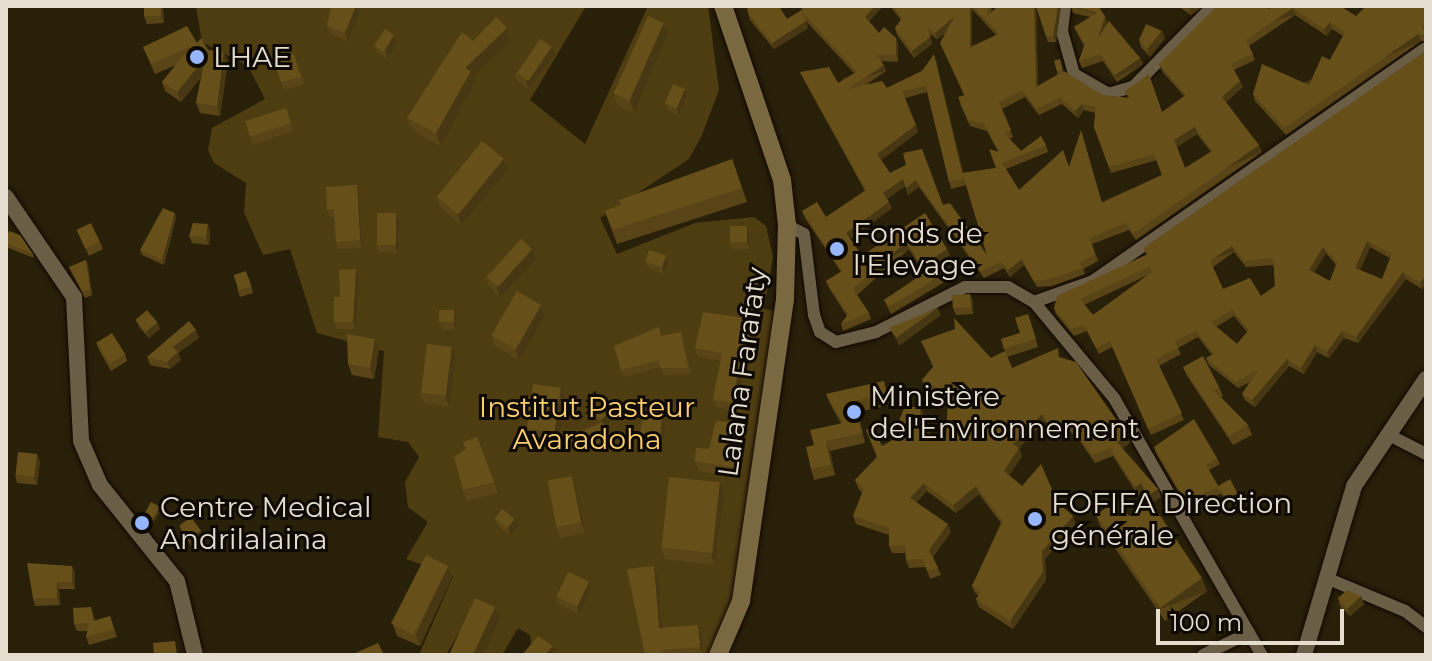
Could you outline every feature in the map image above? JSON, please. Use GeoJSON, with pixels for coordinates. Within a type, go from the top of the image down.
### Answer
{"type":"FeatureCollection","features":[{"type":"Feature","properties":{"kind":"main road","name":"Lalana Farafaty"},"geometry":{"type":"LineString","coordinates":[[718,655],[741,601],[785,299],[787,225],[782,180],[723,6]]}},
{"type":"Feature","properties":{"kind":"street"},"geometry":{"type":"LineString","coordinates":[[1065,6],[1062,31],[1074,74],[1108,94],[1133,87],[1213,6]]}},
{"type":"Feature","properties":{"kind":"street"},"geometry":{"type":"LineString","coordinates":[[1034,302],[1093,281],[1426,48]]}},
{"type":"Feature","properties":{"kind":"street"},"geometry":{"type":"LineString","coordinates":[[6,197],[74,297],[81,441],[100,485],[177,581],[195,655]]}},
{"type":"Feature","properties":{"kind":"street"},"geometry":{"type":"LineString","coordinates":[[787,225],[804,234],[814,315],[820,332],[836,342],[876,332],[965,287],[1008,287],[1034,302],[1107,387],[1262,655]]}},
{"type":"Feature","properties":{"kind":"street"},"geometry":{"type":"LineString","coordinates":[[1304,655],[1331,580],[1354,486],[1426,379]]}},
{"type":"Feature","properties":{"kind":"street"},"geometry":{"type":"LineString","coordinates":[[1389,435],[1426,454]]}},
{"type":"Feature","properties":{"kind":"street"},"geometry":{"type":"LineString","coordinates":[[1331,580],[1405,611],[1426,627]]}},
{"type":"Feature","properties":{"kind":"street"},"geometry":{"type":"LineString","coordinates":[[1203,655],[1249,633]]}},
{"type":"Feature","properties":{"kind":"green space","name":"Institut Pasteur Avaradoha"},"geometry":{"type":"Polygon","coordinates":[[[196,6],[586,6],[530,100],[585,144],[648,6],[708,6],[719,90],[702,135],[689,159],[600,218],[617,254],[695,223],[754,217],[766,226],[773,257],[764,309],[780,312],[740,578],[713,655],[548,655],[532,650],[530,635],[518,628],[502,655],[475,655],[474,608],[446,655],[419,655],[453,576],[406,559],[428,522],[408,507],[405,482],[419,457],[408,442],[378,437],[384,351],[317,333],[290,249],[263,255],[244,212],[246,183],[214,163],[208,150],[212,128],[265,99],[248,66],[202,42],[196,6]]]}},
{"type":"Feature","properties":{"kind":"building"},"geometry":{"type":"Polygon","coordinates":[[[144,6],[161,6],[161,16],[144,16],[144,6]]]}},
{"type":"Feature","properties":{"kind":"building"},"geometry":{"type":"Polygon","coordinates":[[[331,6],[356,6],[345,33],[327,26],[331,6]]]}},
{"type":"Feature","properties":{"kind":"building"},"geometry":{"type":"Polygon","coordinates":[[[747,6],[779,6],[787,19],[804,9],[802,6],[875,6],[865,17],[879,33],[884,27],[896,38],[896,55],[876,55],[884,65],[848,89],[882,81],[887,88],[922,71],[934,54],[962,173],[996,168],[989,149],[999,152],[984,124],[968,120],[958,97],[965,95],[940,43],[954,17],[935,33],[928,28],[930,37],[912,51],[895,28],[902,18],[893,6],[970,6],[970,48],[999,34],[973,6],[988,6],[987,16],[998,6],[1034,6],[1036,87],[1064,71],[1102,95],[1130,98],[1125,91],[1149,74],[1162,112],[1186,95],[1159,64],[1217,6],[1266,6],[1269,9],[1275,6],[1340,6],[1356,16],[1366,6],[1426,6],[1426,23],[1421,27],[1426,30],[1426,35],[1418,34],[1284,128],[1253,94],[1262,64],[1309,85],[1322,56],[1330,60],[1345,32],[1330,22],[1324,29],[1293,8],[1246,40],[1253,54],[1231,64],[1240,81],[1222,97],[1259,145],[1134,233],[1126,223],[1089,238],[1095,254],[1079,263],[1082,268],[1050,279],[1034,281],[1022,259],[1008,270],[1001,262],[981,271],[916,180],[906,188],[903,179],[883,193],[889,202],[846,233],[862,256],[925,213],[947,249],[933,258],[943,274],[889,307],[884,300],[926,272],[906,242],[853,289],[869,313],[841,324],[848,314],[826,281],[842,271],[802,211],[817,202],[826,217],[866,190],[800,72],[829,67],[838,83],[857,72],[801,11],[806,21],[772,43],[748,13],[747,6]],[[926,86],[902,91],[916,125],[877,154],[890,173],[906,165],[903,153],[922,149],[943,205],[950,203],[987,255],[964,178],[949,182],[926,86]],[[1022,90],[999,102],[1011,130],[1004,133],[1021,151],[1041,136],[1046,145],[1002,163],[1019,190],[1063,150],[1069,167],[1081,130],[1102,203],[1162,175],[1154,154],[1109,167],[1094,127],[1096,107],[1082,104],[1075,111],[1060,97],[1037,109],[1022,90]],[[1195,127],[1174,140],[1185,168],[1212,151],[1195,127]]]}},
{"type":"Feature","properties":{"kind":"building"},"geometry":{"type":"Polygon","coordinates":[[[1036,6],[1058,6],[1053,36],[1046,36],[1036,6]]]}},
{"type":"Feature","properties":{"kind":"building"},"geometry":{"type":"Polygon","coordinates":[[[1071,6],[1098,6],[1105,16],[1098,38],[1109,21],[1140,58],[1115,75],[1101,54],[1079,61],[1085,44],[1074,27],[1097,13],[1071,6]]]}},
{"type":"Feature","properties":{"kind":"building"},"geometry":{"type":"Polygon","coordinates":[[[648,16],[664,23],[629,101],[613,94],[648,16]]]}},
{"type":"Feature","properties":{"kind":"building"},"geometry":{"type":"Polygon","coordinates":[[[496,17],[507,28],[465,68],[471,71],[436,133],[407,118],[462,32],[473,41],[496,17]]]}},
{"type":"Feature","properties":{"kind":"building"},"geometry":{"type":"Polygon","coordinates":[[[1146,24],[1162,31],[1147,49],[1139,40],[1146,24]]]}},
{"type":"Feature","properties":{"kind":"building"},"geometry":{"type":"Polygon","coordinates":[[[187,26],[197,43],[201,38],[208,50],[224,52],[217,106],[196,103],[205,58],[177,92],[162,82],[190,47],[151,64],[143,47],[187,26]]]}},
{"type":"Feature","properties":{"kind":"building"},"geometry":{"type":"Polygon","coordinates":[[[385,29],[394,35],[383,52],[374,46],[385,29]]]}},
{"type":"Feature","properties":{"kind":"building"},"geometry":{"type":"Polygon","coordinates":[[[540,39],[552,47],[529,81],[517,73],[540,39]]]}},
{"type":"Feature","properties":{"kind":"building"},"geometry":{"type":"Polygon","coordinates":[[[1426,51],[1426,275],[1420,282],[1403,272],[1356,337],[1342,331],[1327,352],[1315,345],[1301,368],[1287,359],[1252,400],[1242,394],[1258,370],[1235,382],[1206,358],[1214,354],[1196,331],[1175,341],[1178,348],[1156,359],[1182,413],[1148,429],[1110,341],[1096,348],[1084,325],[1071,329],[1054,308],[1057,296],[1148,254],[1144,248],[1426,51]],[[1367,241],[1355,268],[1382,279],[1392,254],[1367,241]],[[1232,246],[1210,261],[1223,289],[1250,278],[1261,296],[1275,286],[1273,258],[1244,261],[1232,246]],[[1323,247],[1309,270],[1330,281],[1337,262],[1323,247]],[[1149,267],[1080,299],[1093,315],[1152,272],[1149,267]],[[1232,310],[1211,322],[1237,344],[1249,330],[1232,310]]]}},
{"type":"Feature","properties":{"kind":"building"},"geometry":{"type":"Polygon","coordinates":[[[294,54],[301,77],[281,82],[276,67],[282,57],[294,54]]]}},
{"type":"Feature","properties":{"kind":"building"},"geometry":{"type":"Polygon","coordinates":[[[1060,59],[1063,70],[1057,71],[1054,61],[1060,59]]]}},
{"type":"Feature","properties":{"kind":"building"},"geometry":{"type":"Polygon","coordinates":[[[673,84],[685,89],[677,108],[665,103],[673,84]]]}},
{"type":"Feature","properties":{"kind":"building"},"geometry":{"type":"Polygon","coordinates":[[[286,108],[291,123],[250,137],[245,121],[286,108]]]}},
{"type":"Feature","properties":{"kind":"building"},"geometry":{"type":"Polygon","coordinates":[[[482,141],[504,159],[458,215],[437,197],[482,141]]]}},
{"type":"Feature","properties":{"kind":"building"},"geometry":{"type":"Polygon","coordinates":[[[732,159],[742,188],[612,230],[605,211],[621,205],[619,200],[732,159]]]}},
{"type":"Feature","properties":{"kind":"building"},"geometry":{"type":"Polygon","coordinates":[[[357,185],[360,240],[336,242],[334,209],[327,210],[326,187],[357,185]]]}},
{"type":"Feature","properties":{"kind":"building"},"geometry":{"type":"Polygon","coordinates":[[[163,208],[175,213],[162,260],[140,250],[163,208]]]}},
{"type":"Feature","properties":{"kind":"building"},"geometry":{"type":"Polygon","coordinates":[[[377,213],[396,213],[396,245],[377,245],[377,213]]]}},
{"type":"Feature","properties":{"kind":"building"},"geometry":{"type":"Polygon","coordinates":[[[91,223],[100,242],[85,249],[76,230],[91,223]]]}},
{"type":"Feature","properties":{"kind":"building"},"geometry":{"type":"Polygon","coordinates":[[[193,223],[208,224],[206,237],[189,236],[193,223]]]}},
{"type":"Feature","properties":{"kind":"building"},"geometry":{"type":"Polygon","coordinates":[[[730,226],[747,226],[747,242],[730,242],[730,226]]]}},
{"type":"Feature","properties":{"kind":"building"},"geometry":{"type":"Polygon","coordinates":[[[9,231],[20,235],[33,254],[6,243],[9,231]]]}},
{"type":"Feature","properties":{"kind":"building"},"geometry":{"type":"Polygon","coordinates":[[[521,239],[532,249],[498,287],[487,277],[521,239]]]}},
{"type":"Feature","properties":{"kind":"building"},"geometry":{"type":"Polygon","coordinates":[[[649,250],[666,256],[662,267],[645,261],[649,250]]]}},
{"type":"Feature","properties":{"kind":"building"},"geometry":{"type":"Polygon","coordinates":[[[86,260],[90,289],[83,292],[69,267],[86,260]]]}},
{"type":"Feature","properties":{"kind":"building"},"geometry":{"type":"Polygon","coordinates":[[[356,269],[353,322],[334,322],[334,297],[340,297],[339,270],[356,269]]]}},
{"type":"Feature","properties":{"kind":"building"},"geometry":{"type":"Polygon","coordinates":[[[246,271],[251,286],[239,290],[234,275],[246,271]]]}},
{"type":"Feature","properties":{"kind":"building"},"geometry":{"type":"Polygon","coordinates":[[[517,291],[541,305],[516,349],[492,335],[517,291]]]}},
{"type":"Feature","properties":{"kind":"building"},"geometry":{"type":"Polygon","coordinates":[[[970,294],[971,307],[953,308],[952,295],[970,294]]]}},
{"type":"Feature","properties":{"kind":"building"},"geometry":{"type":"Polygon","coordinates":[[[938,308],[896,338],[889,328],[938,308]]]}},
{"type":"Feature","properties":{"kind":"building"},"geometry":{"type":"Polygon","coordinates":[[[147,310],[157,322],[146,332],[136,320],[147,310]]]}},
{"type":"Feature","properties":{"kind":"building"},"geometry":{"type":"Polygon","coordinates":[[[439,310],[454,310],[454,322],[439,322],[439,310]]]}},
{"type":"Feature","properties":{"kind":"building"},"geometry":{"type":"Polygon","coordinates":[[[703,312],[744,318],[741,330],[755,333],[751,349],[743,347],[732,403],[713,399],[722,353],[695,348],[703,312]]]}},
{"type":"Feature","properties":{"kind":"building"},"geometry":{"type":"Polygon","coordinates":[[[1028,314],[1036,339],[1004,349],[1001,339],[1020,333],[1015,318],[1028,314]]]}},
{"type":"Feature","properties":{"kind":"building"},"geometry":{"type":"Polygon","coordinates":[[[954,318],[991,358],[1005,351],[1012,368],[1058,348],[1059,357],[1076,362],[1127,435],[1117,442],[1158,489],[1149,495],[1141,483],[1135,487],[1110,448],[1092,455],[1074,430],[1062,421],[1050,427],[1042,414],[1013,444],[1019,448],[1004,471],[1022,486],[1041,464],[1058,503],[1073,516],[1042,551],[1043,572],[1010,621],[976,599],[981,592],[972,586],[1003,521],[976,486],[953,505],[924,483],[910,498],[948,524],[929,550],[938,568],[927,571],[923,559],[906,560],[905,545],[889,546],[889,528],[853,516],[864,489],[855,480],[877,457],[866,430],[873,427],[882,446],[916,427],[946,440],[949,385],[944,392],[922,380],[934,366],[921,341],[955,329],[954,318]]]}},
{"type":"Feature","properties":{"kind":"building"},"geometry":{"type":"Polygon","coordinates":[[[189,321],[196,330],[173,347],[178,352],[167,362],[147,357],[189,321]]]}},
{"type":"Feature","properties":{"kind":"building"},"geometry":{"type":"Polygon","coordinates":[[[659,327],[661,336],[681,332],[688,368],[661,368],[658,360],[621,370],[614,346],[659,327]]]}},
{"type":"Feature","properties":{"kind":"building"},"geometry":{"type":"Polygon","coordinates":[[[112,333],[125,354],[110,364],[97,343],[112,333]]]}},
{"type":"Feature","properties":{"kind":"building"},"geometry":{"type":"Polygon","coordinates":[[[347,334],[375,339],[370,368],[348,364],[347,334]]]}},
{"type":"Feature","properties":{"kind":"building"},"geometry":{"type":"Polygon","coordinates":[[[427,344],[452,347],[446,396],[421,393],[427,344]]]}},
{"type":"Feature","properties":{"kind":"building"},"geometry":{"type":"Polygon","coordinates":[[[1203,356],[1219,387],[1213,390],[1248,425],[1229,436],[1183,367],[1203,356]]]}},
{"type":"Feature","properties":{"kind":"building"},"geometry":{"type":"Polygon","coordinates":[[[884,381],[886,394],[854,401],[862,433],[826,441],[831,465],[811,469],[806,447],[814,445],[810,430],[843,423],[826,394],[884,381]]]}},
{"type":"Feature","properties":{"kind":"building"},"geometry":{"type":"Polygon","coordinates":[[[533,384],[561,388],[554,432],[527,429],[533,384]]]}},
{"type":"Feature","properties":{"kind":"building"},"geometry":{"type":"Polygon","coordinates":[[[604,401],[612,410],[601,420],[593,411],[604,401]]]}},
{"type":"Feature","properties":{"kind":"building"},"geometry":{"type":"Polygon","coordinates":[[[905,406],[921,408],[918,425],[898,423],[905,406]]]}},
{"type":"Feature","properties":{"kind":"building"},"geometry":{"type":"Polygon","coordinates":[[[642,416],[662,418],[660,435],[640,433],[642,416]]]}},
{"type":"Feature","properties":{"kind":"building"},"geometry":{"type":"Polygon","coordinates":[[[1194,419],[1217,458],[1206,465],[1218,486],[1230,479],[1237,492],[1228,498],[1218,488],[1185,500],[1154,447],[1194,419]]]}},
{"type":"Feature","properties":{"kind":"building"},"geometry":{"type":"Polygon","coordinates":[[[716,421],[730,422],[735,468],[695,461],[696,448],[709,449],[716,421]]]}},
{"type":"Feature","properties":{"kind":"building"},"geometry":{"type":"Polygon","coordinates":[[[603,422],[607,431],[584,441],[580,432],[603,422]]]}},
{"type":"Feature","properties":{"kind":"building"},"geometry":{"type":"Polygon","coordinates":[[[477,437],[494,482],[463,490],[454,457],[466,449],[463,442],[477,437]]]}},
{"type":"Feature","properties":{"kind":"building"},"geometry":{"type":"Polygon","coordinates":[[[18,452],[37,454],[34,477],[16,475],[18,452]]]}},
{"type":"Feature","properties":{"kind":"building"},"geometry":{"type":"Polygon","coordinates":[[[572,476],[581,522],[556,527],[547,481],[572,476]]]}},
{"type":"Feature","properties":{"kind":"building"},"geometry":{"type":"Polygon","coordinates":[[[669,477],[720,482],[712,553],[662,548],[669,477]]]}},
{"type":"Feature","properties":{"kind":"building"},"geometry":{"type":"Polygon","coordinates":[[[1117,500],[1129,516],[1151,502],[1202,578],[1160,608],[1096,515],[1117,500]]]}},
{"type":"Feature","properties":{"kind":"building"},"geometry":{"type":"Polygon","coordinates":[[[151,502],[160,507],[152,522],[143,517],[151,502]]]}},
{"type":"Feature","properties":{"kind":"building"},"geometry":{"type":"Polygon","coordinates":[[[502,509],[515,519],[507,528],[495,518],[502,509]]]}},
{"type":"Feature","properties":{"kind":"building"},"geometry":{"type":"Polygon","coordinates":[[[191,517],[201,531],[190,539],[180,525],[191,517]]]}},
{"type":"Feature","properties":{"kind":"building"},"geometry":{"type":"Polygon","coordinates":[[[426,555],[448,566],[413,635],[391,624],[426,555]]]}},
{"type":"Feature","properties":{"kind":"building"},"geometry":{"type":"Polygon","coordinates":[[[27,563],[72,566],[72,582],[57,582],[57,598],[33,598],[27,563]]]}},
{"type":"Feature","properties":{"kind":"building"},"geometry":{"type":"Polygon","coordinates":[[[654,566],[659,628],[698,625],[700,647],[662,650],[661,655],[645,655],[627,569],[654,566]]]}},
{"type":"Feature","properties":{"kind":"building"},"geometry":{"type":"Polygon","coordinates":[[[568,572],[589,582],[577,606],[557,596],[568,572]]]}},
{"type":"Feature","properties":{"kind":"building"},"geometry":{"type":"Polygon","coordinates":[[[1347,590],[1361,596],[1347,609],[1338,598],[1347,590]]]}},
{"type":"Feature","properties":{"kind":"building"},"geometry":{"type":"Polygon","coordinates":[[[475,598],[495,607],[473,655],[449,655],[475,598]]]}},
{"type":"Feature","properties":{"kind":"building"},"geometry":{"type":"Polygon","coordinates":[[[91,607],[93,621],[110,616],[114,629],[86,637],[89,623],[74,624],[73,608],[91,607]]]}},
{"type":"Feature","properties":{"kind":"building"},"geometry":{"type":"Polygon","coordinates":[[[538,636],[553,646],[545,655],[522,655],[538,636]]]}},
{"type":"Feature","properties":{"kind":"building"},"geometry":{"type":"Polygon","coordinates":[[[175,641],[177,655],[154,655],[153,643],[175,641]]]}},
{"type":"Feature","properties":{"kind":"building"},"geometry":{"type":"Polygon","coordinates":[[[378,643],[384,655],[351,655],[378,643]]]}},
{"type":"Feature","properties":{"kind":"place","name":"LHAE"},"geometry":{"type":"Point","coordinates":[197,57]}},
{"type":"Feature","properties":{"kind":"place","name":"Fonds de l'Elevage"},"geometry":{"type":"Point","coordinates":[837,249]}},
{"type":"Feature","properties":{"kind":"place","name":"Ministère del'Environnement"},"geometry":{"type":"Point","coordinates":[854,412]}},
{"type":"Feature","properties":{"kind":"place","name":"FOFIFA Direction générale"},"geometry":{"type":"Point","coordinates":[1035,519]}},
{"type":"Feature","properties":{"kind":"place","name":"Centre Medical Andrilalaina"},"geometry":{"type":"Point","coordinates":[142,523]}}]}
